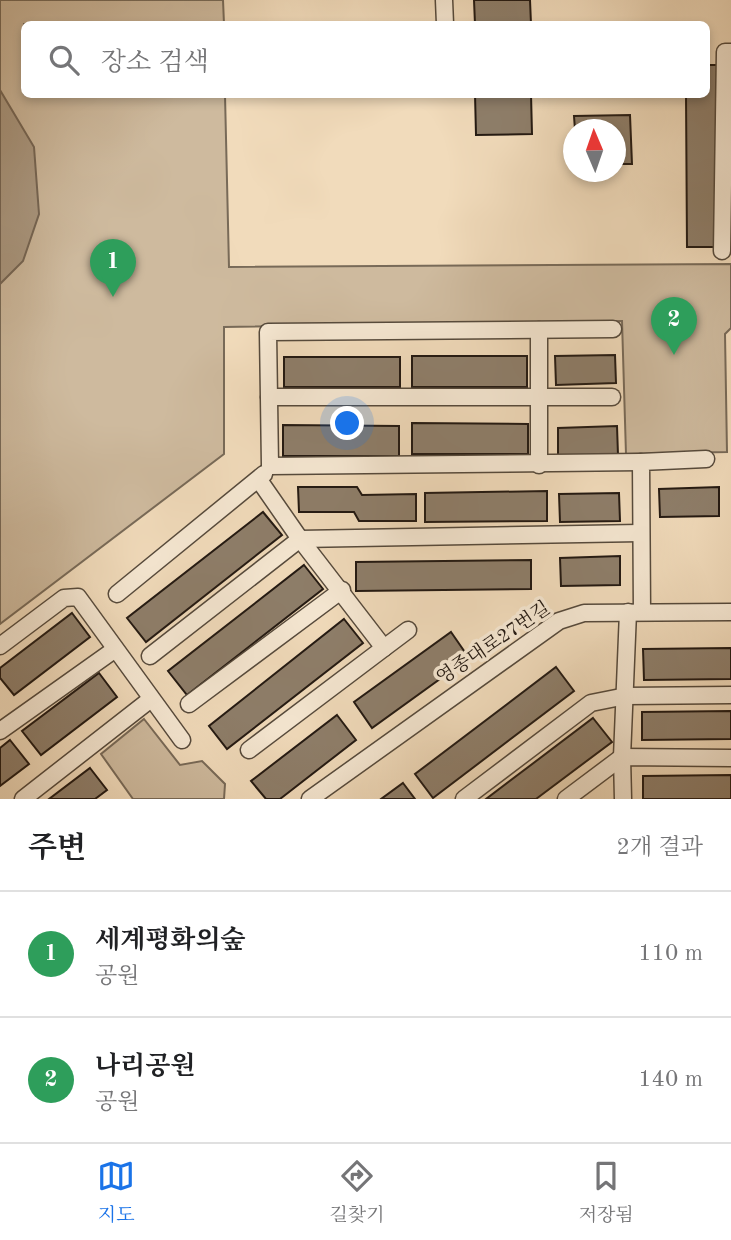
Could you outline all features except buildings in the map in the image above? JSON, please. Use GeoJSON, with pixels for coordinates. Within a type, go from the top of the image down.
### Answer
{"type":"FeatureCollection","features":[{"type":"Feature","properties":{"kind":"street"},"geometry":{"type":"LineString","coordinates":[[443,0],[445,21]]}},
{"type":"Feature","properties":{"kind":"street"},"geometry":{"type":"LineString","coordinates":[[723,251],[725,52],[731,52]]}},
{"type":"Feature","properties":{"kind":"street"},"geometry":{"type":"LineString","coordinates":[[117,594],[259,480],[270,466],[268,332],[613,329]]}},
{"type":"Feature","properties":{"kind":"street"},"geometry":{"type":"LineString","coordinates":[[539,330],[539,465]]}},
{"type":"Feature","properties":{"kind":"street"},"geometry":{"type":"LineString","coordinates":[[269,397],[612,397]]}},
{"type":"Feature","properties":{"kind":"street"},"geometry":{"type":"LineString","coordinates":[[270,466],[539,465],[705,459]]}},
{"type":"Feature","properties":{"kind":"street"},"geometry":{"type":"LineString","coordinates":[[622,799],[626,696],[640,533],[641,462]]}},
{"type":"Feature","properties":{"kind":"street"},"geometry":{"type":"LineString","coordinates":[[259,480],[384,648]]}},
{"type":"Feature","properties":{"kind":"street"},"geometry":{"type":"LineString","coordinates":[[150,656],[300,538],[640,533]]}},
{"type":"Feature","properties":{"kind":"street"},"geometry":{"type":"LineString","coordinates":[[189,704],[342,590]]}},
{"type":"Feature","properties":{"kind":"street"},"geometry":{"type":"LineString","coordinates":[[0,646],[64,598],[78,597],[182,740]]}},
{"type":"Feature","properties":{"kind":"street","name":"영종대로27번길"},"geometry":{"type":"LineString","coordinates":[[310,799],[559,621],[584,614],[731,612]]}},
{"type":"Feature","properties":{"kind":"street"},"geometry":{"type":"LineString","coordinates":[[249,750],[408,630]]}},
{"type":"Feature","properties":{"kind":"street"},"geometry":{"type":"LineString","coordinates":[[0,731],[114,650]]}},
{"type":"Feature","properties":{"kind":"street"},"geometry":{"type":"LineString","coordinates":[[464,799],[591,703],[626,696],[731,695]]}},
{"type":"Feature","properties":{"kind":"street"},"geometry":{"type":"LineString","coordinates":[[23,799],[151,699]]}},
{"type":"Feature","properties":{"kind":"street"},"geometry":{"type":"LineString","coordinates":[[566,799],[622,757],[731,758]]}},
{"type":"Feature","properties":{"kind":"shaded area"},"geometry":{"type":"Polygon","coordinates":[[[0,0],[223,0],[224,21],[21,21],[21,98],[225,98],[229,267],[731,264],[731,328],[725,334],[727,452],[626,454],[622,321],[224,327],[224,454],[0,624],[0,0]]]}},
{"type":"Feature","properties":{"kind":"shaded area"},"geometry":{"type":"Polygon","coordinates":[[[0,90],[34,147],[39,214],[23,261],[0,284],[0,90]]]}},
{"type":"Feature","properties":{"kind":"shaded area"},"geometry":{"type":"Polygon","coordinates":[[[144,719],[180,765],[202,761],[225,784],[224,799],[133,799],[101,754],[144,719]]]}},
{"type":"Feature","properties":{"kind":"place","name":"세계평화의숲"},"geometry":{"type":"Point","coordinates":[113,297]}},
{"type":"Feature","properties":{"kind":"place","name":"나리공원"},"geometry":{"type":"Point","coordinates":[674,355]}}]}
